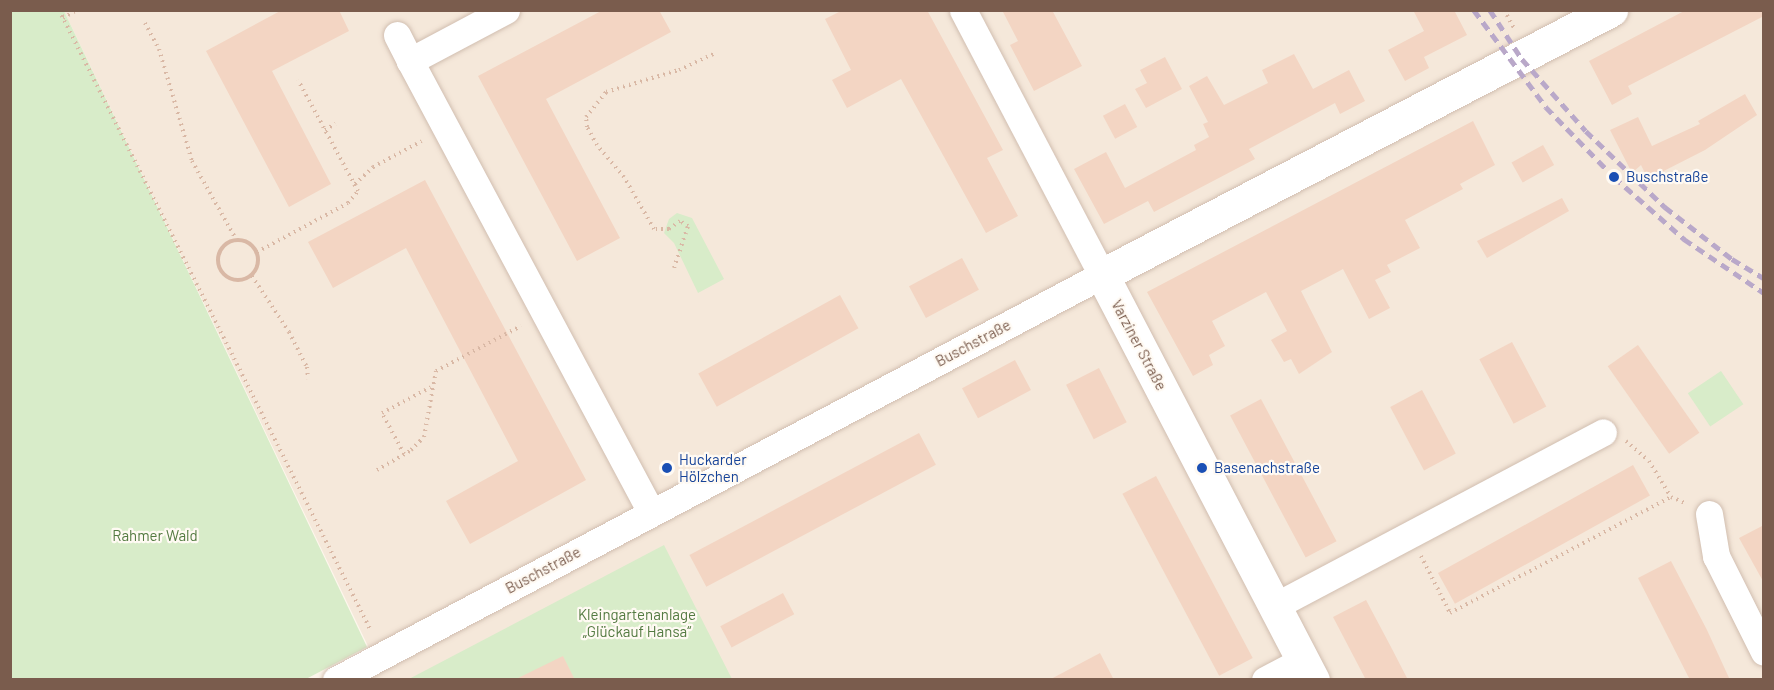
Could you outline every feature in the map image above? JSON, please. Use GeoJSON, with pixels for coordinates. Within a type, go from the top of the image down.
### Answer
{"type":"FeatureCollection","features":[{"type":"Feature","properties":{"kind":"street"},"geometry":{"type":"LineString","coordinates":[[410,61],[506,10]]}},
{"type":"Feature","properties":{"kind":"street","name":"Varziner Straße"},"geometry":{"type":"LineString","coordinates":[[963,10],[1308,670]]}},
{"type":"Feature","properties":{"kind":"street","name":"Buschstraße"},"geometry":{"type":"LineString","coordinates":[[336,680],[1102,275],[1611,10]]}},
{"type":"Feature","properties":{"kind":"street"},"geometry":{"type":"LineString","coordinates":[[397,35],[651,512]]}},
{"type":"Feature","properties":{"kind":"street"},"geometry":{"type":"LineString","coordinates":[[1275,606],[1603,432]]}},
{"type":"Feature","properties":{"kind":"street"},"geometry":{"type":"LineString","coordinates":[[1709,514],[1716,556],[1764,652]]}},
{"type":"Feature","properties":{"kind":"street"},"geometry":{"type":"LineString","coordinates":[[1265,680],[1308,670]]}},
{"type":"Feature","properties":{"kind":"path"},"geometry":{"type":"LineString","coordinates":[[59,10],[384,656]]}},
{"type":"Feature","properties":{"kind":"path"},"geometry":{"type":"LineString","coordinates":[[63,18],[77,10]]}},
{"type":"Feature","properties":{"kind":"path"},"geometry":{"type":"LineString","coordinates":[[1504,10],[1515,31]]}},
{"type":"Feature","properties":{"kind":"path"},"geometry":{"type":"LineString","coordinates":[[145,23],[159,49],[192,161],[236,239],[249,242],[257,252],[258,265],[252,276]]}},
{"type":"Feature","properties":{"kind":"path"},"geometry":{"type":"LineString","coordinates":[[674,268],[688,226],[680,221],[669,229],[654,230],[624,177],[597,145],[586,117],[606,92],[679,70],[713,54]]}},
{"type":"Feature","properties":{"kind":"path"},"geometry":{"type":"LineString","coordinates":[[257,252],[356,198],[355,184],[298,80]]}},
{"type":"Feature","properties":{"kind":"path"},"geometry":{"type":"LineString","coordinates":[[325,129],[335,123]]}},
{"type":"Feature","properties":{"kind":"path"},"geometry":{"type":"LineString","coordinates":[[355,184],[372,167],[446,128]]}},
{"type":"Feature","properties":{"kind":"path"},"geometry":{"type":"LineString","coordinates":[[236,239],[220,251],[221,271],[232,279],[252,276]]}},
{"type":"Feature","properties":{"kind":"path"},"geometry":{"type":"LineString","coordinates":[[252,276],[289,332],[308,367],[308,380]]}},
{"type":"Feature","properties":{"kind":"path"},"geometry":{"type":"LineString","coordinates":[[377,470],[404,454],[424,436],[431,387],[436,370],[545,314]]}},
{"type":"Feature","properties":{"kind":"path"},"geometry":{"type":"LineString","coordinates":[[404,454],[382,412],[431,387]]}},
{"type":"Feature","properties":{"kind":"path"},"geometry":{"type":"LineString","coordinates":[[1603,432],[1632,443],[1671,497],[1709,514]]}},
{"type":"Feature","properties":{"kind":"path"},"geometry":{"type":"LineString","coordinates":[[1410,534],[1449,613],[1671,497]]}},
{"type":"Feature","properties":{"kind":"shaded area"},"geometry":{"type":"Polygon","coordinates":[[[64,11],[1763,11],[1763,679],[359,679],[379,669],[64,11]]]}},
{"type":"Feature","properties":{"kind":"green space","name":"Rahmer Wald"},"geometry":{"type":"Polygon","coordinates":[[[10,11],[64,11],[367,647],[306,679],[11,679],[10,11]]]}},
{"type":"Feature","properties":{"kind":"green space"},"geometry":{"type":"Polygon","coordinates":[[[677,213],[692,218],[724,279],[698,293],[674,243],[664,233],[669,219],[677,213]]]}},
{"type":"Feature","properties":{"kind":"green space"},"geometry":{"type":"Polygon","coordinates":[[[1721,371],[1743,404],[1710,427],[1688,393],[1721,371]]]}},
{"type":"Feature","properties":{"kind":"green space","name":"Kleingartenanlage „Glückauf Hansa“"},"geometry":{"type":"Polygon","coordinates":[[[664,545],[732,679],[407,680],[664,545]]]}},
{"type":"Feature","properties":{"kind":"building"},"geometry":{"type":"Polygon","coordinates":[[[282,10],[339,10],[349,31],[272,71],[331,184],[289,207],[206,51],[282,10]]]}},
{"type":"Feature","properties":{"kind":"building"},"geometry":{"type":"Polygon","coordinates":[[[603,10],[659,10],[671,32],[546,99],[620,238],[577,261],[478,76],[603,10]]]}},
{"type":"Feature","properties":{"kind":"building"},"geometry":{"type":"Polygon","coordinates":[[[843,10],[927,10],[1003,150],[987,158],[1018,216],[986,233],[901,79],[847,108],[832,80],[851,70],[825,19],[843,10]]]}},
{"type":"Feature","properties":{"kind":"building"},"geometry":{"type":"Polygon","coordinates":[[[1002,10],[1052,10],[1082,66],[1034,91],[1010,45],[1018,41],[1002,10]]]}},
{"type":"Feature","properties":{"kind":"building"},"geometry":{"type":"Polygon","coordinates":[[[1413,10],[1454,10],[1467,35],[1424,57],[1429,68],[1405,81],[1388,50],[1424,31],[1413,10]]]}},
{"type":"Feature","properties":{"kind":"building"},"geometry":{"type":"Polygon","coordinates":[[[1686,10],[1764,10],[1764,16],[1628,86],[1632,94],[1612,105],[1589,61],[1686,10]]]}},
{"type":"Feature","properties":{"kind":"building"},"geometry":{"type":"Polygon","coordinates":[[[1294,54],[1313,89],[1349,70],[1365,101],[1340,114],[1335,103],[1249,149],[1255,159],[1154,212],[1148,201],[1104,224],[1074,169],[1106,152],[1125,188],[1196,150],[1194,145],[1209,137],[1203,124],[1208,122],[1189,86],[1207,76],[1224,105],[1268,83],[1262,70],[1294,54]]]}},
{"type":"Feature","properties":{"kind":"building"},"geometry":{"type":"Polygon","coordinates":[[[1165,57],[1182,89],[1146,108],[1135,89],[1147,83],[1140,70],[1165,57]]]}},
{"type":"Feature","properties":{"kind":"building"},"geometry":{"type":"Polygon","coordinates":[[[1745,94],[1757,115],[1705,150],[1648,179],[1641,165],[1632,173],[1610,130],[1638,117],[1652,146],[1700,124],[1698,121],[1745,94]]]}},
{"type":"Feature","properties":{"kind":"building"},"geometry":{"type":"Polygon","coordinates":[[[1125,104],[1137,127],[1115,139],[1103,116],[1125,104]]]}},
{"type":"Feature","properties":{"kind":"building"},"geometry":{"type":"Polygon","coordinates":[[[1473,121],[1495,165],[1460,184],[1463,189],[1405,220],[1420,248],[1387,265],[1391,272],[1375,280],[1390,308],[1369,319],[1343,269],[1301,291],[1332,352],[1299,374],[1291,359],[1284,362],[1271,340],[1287,331],[1266,292],[1212,321],[1225,346],[1209,355],[1213,365],[1193,376],[1147,292],[1473,121]]]}},
{"type":"Feature","properties":{"kind":"building"},"geometry":{"type":"Polygon","coordinates":[[[1543,145],[1554,165],[1523,183],[1512,162],[1543,145]]]}},
{"type":"Feature","properties":{"kind":"building"},"geometry":{"type":"Polygon","coordinates":[[[425,180],[586,480],[470,544],[446,501],[518,461],[406,248],[333,288],[308,242],[425,180]]]}},
{"type":"Feature","properties":{"kind":"building"},"geometry":{"type":"Polygon","coordinates":[[[1562,198],[1569,211],[1487,258],[1477,241],[1562,198]]]}},
{"type":"Feature","properties":{"kind":"building"},"geometry":{"type":"Polygon","coordinates":[[[962,258],[979,290],[926,318],[909,286],[962,258]]]}},
{"type":"Feature","properties":{"kind":"building"},"geometry":{"type":"Polygon","coordinates":[[[840,295],[858,328],[717,407],[698,374],[840,295]]]}},
{"type":"Feature","properties":{"kind":"building"},"geometry":{"type":"Polygon","coordinates":[[[1512,342],[1546,406],[1514,424],[1479,359],[1512,342]]]}},
{"type":"Feature","properties":{"kind":"building"},"geometry":{"type":"Polygon","coordinates":[[[1638,345],[1699,433],[1669,454],[1608,366],[1638,345]]]}},
{"type":"Feature","properties":{"kind":"building"},"geometry":{"type":"Polygon","coordinates":[[[1015,360],[1031,390],[978,418],[962,388],[1015,360]]]}},
{"type":"Feature","properties":{"kind":"building"},"geometry":{"type":"Polygon","coordinates":[[[1099,368],[1127,422],[1094,439],[1066,385],[1099,368]]]}},
{"type":"Feature","properties":{"kind":"building"},"geometry":{"type":"Polygon","coordinates":[[[1422,390],[1456,454],[1424,470],[1390,407],[1422,390]]]}},
{"type":"Feature","properties":{"kind":"building"},"geometry":{"type":"Polygon","coordinates":[[[1261,399],[1337,541],[1306,558],[1230,415],[1261,399]]]}},
{"type":"Feature","properties":{"kind":"building"},"geometry":{"type":"Polygon","coordinates":[[[919,433],[936,465],[706,587],[689,555],[919,433]]]}},
{"type":"Feature","properties":{"kind":"building"},"geometry":{"type":"Polygon","coordinates":[[[1633,465],[1650,496],[1455,604],[1438,573],[1633,465]]]}},
{"type":"Feature","properties":{"kind":"building"},"geometry":{"type":"Polygon","coordinates":[[[1156,476],[1253,658],[1219,676],[1122,494],[1156,476]]]}},
{"type":"Feature","properties":{"kind":"building"},"geometry":{"type":"Polygon","coordinates":[[[1764,525],[1764,583],[1739,538],[1764,525]]]}},
{"type":"Feature","properties":{"kind":"building"},"geometry":{"type":"Polygon","coordinates":[[[1671,561],[1730,680],[1690,680],[1638,578],[1671,561]]]}},
{"type":"Feature","properties":{"kind":"building"},"geometry":{"type":"Polygon","coordinates":[[[783,593],[794,614],[732,648],[720,626],[783,593]]]}},
{"type":"Feature","properties":{"kind":"building"},"geometry":{"type":"Polygon","coordinates":[[[1366,600],[1408,680],[1366,680],[1333,617],[1366,600]]]}},
{"type":"Feature","properties":{"kind":"building"},"geometry":{"type":"Polygon","coordinates":[[[1100,653],[1114,680],[1049,680],[1100,653]]]}},
{"type":"Feature","properties":{"kind":"building"},"geometry":{"type":"Polygon","coordinates":[[[563,656],[575,680],[514,680],[563,656]]]}},
{"type":"Feature","properties":{"kind":"railway"},"geometry":{"type":"LineString","coordinates":[[1474,10],[1546,107],[1614,177],[1684,239],[1764,293]]}},
{"type":"Feature","properties":{"kind":"railway"},"geometry":{"type":"LineString","coordinates":[[1490,10],[1522,59],[1586,131],[1665,207],[1732,259],[1764,278]]}},
{"type":"Feature","properties":{"kind":"place","name":"Buschstraße"},"geometry":{"type":"Point","coordinates":[1614,177]}},
{"type":"Feature","properties":{"kind":"place","name":"Huckarder Hölzchen"},"geometry":{"type":"Point","coordinates":[667,468]}},
{"type":"Feature","properties":{"kind":"place","name":"Basenachstraße"},"geometry":{"type":"Point","coordinates":[1202,468]}}]}
